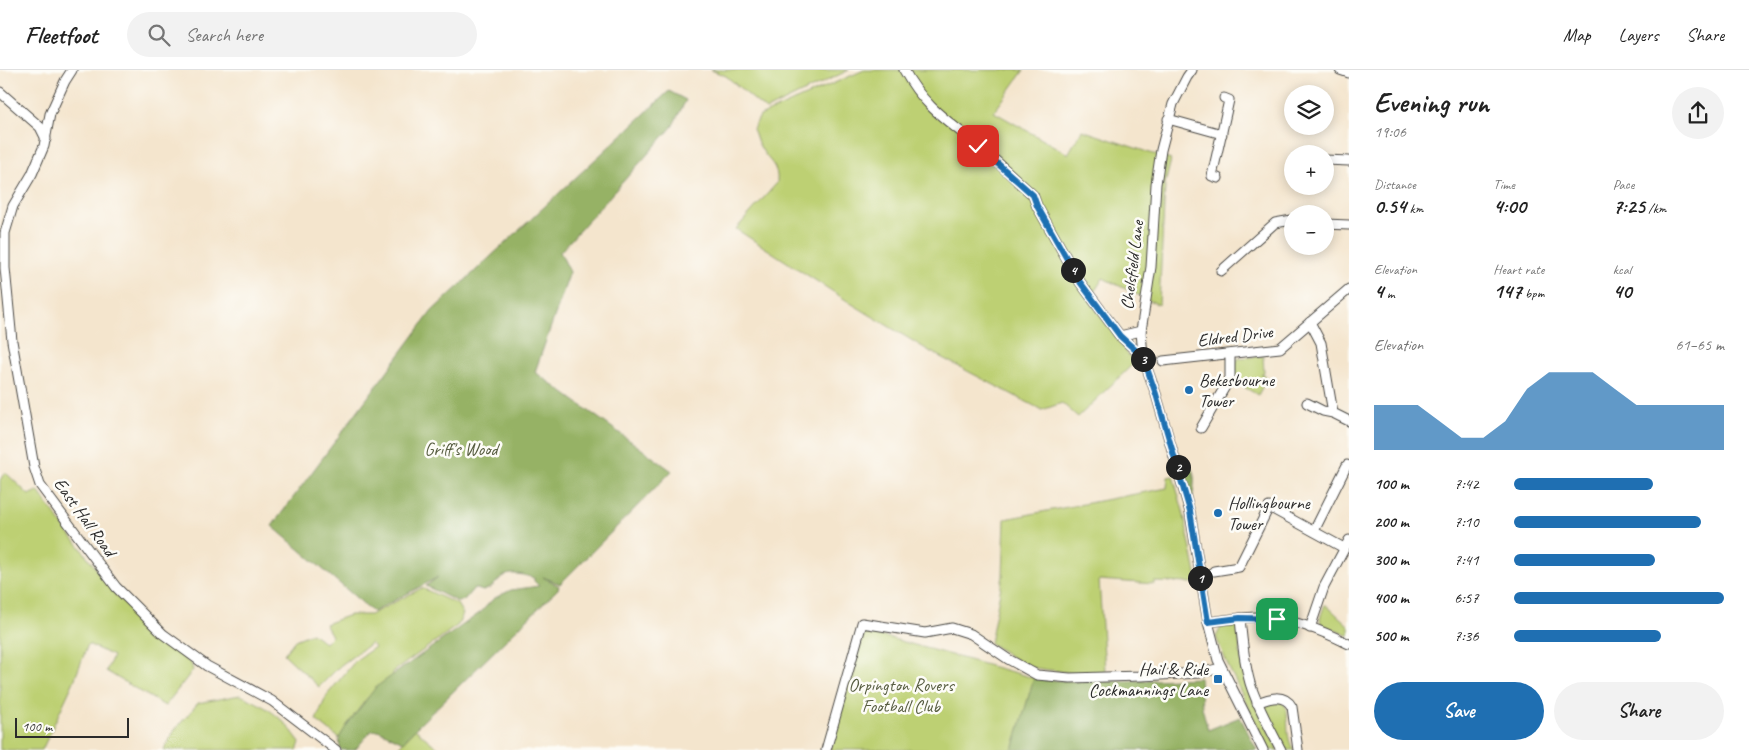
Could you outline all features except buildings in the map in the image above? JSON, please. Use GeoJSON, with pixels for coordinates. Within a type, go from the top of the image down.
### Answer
{"type":"FeatureCollection","features":[{"type":"Feature","properties":{"kind":"street"},"geometry":{"type":"LineString","coordinates":[[36,124],[50,114],[72,70]]}},
{"type":"Feature","properties":{"kind":"street"},"geometry":{"type":"LineString","coordinates":[[904,70],[921,97],[939,115],[978,146],[1033,195],[1037,206],[1080,282],[1120,336],[1143,357]]}},
{"type":"Feature","properties":{"kind":"street","name":"Chelsfield Lane"},"geometry":{"type":"LineString","coordinates":[[1192,70],[1173,104],[1161,150],[1156,184],[1151,268],[1140,331],[1143,357],[1159,402],[1190,511],[1208,622],[1221,668],[1264,750]]}},
{"type":"Feature","properties":{"kind":"street"},"geometry":{"type":"LineString","coordinates":[[1340,70],[1349,73]]}},
{"type":"Feature","properties":{"kind":"street"},"geometry":{"type":"LineString","coordinates":[[0,92],[36,124],[43,132],[46,140]]}},
{"type":"Feature","properties":{"kind":"street"},"geometry":{"type":"LineString","coordinates":[[1218,178],[1212,176],[1229,100],[1224,98]]}},
{"type":"Feature","properties":{"kind":"street","name":"East Hall Road"},"geometry":{"type":"LineString","coordinates":[[50,114],[46,140],[32,174],[13,206],[5,233],[12,341],[34,466],[40,485],[116,587],[163,634],[207,666],[272,701],[336,750]]}},
{"type":"Feature","properties":{"kind":"street"},"geometry":{"type":"LineString","coordinates":[[1168,119],[1222,134]]}},
{"type":"Feature","properties":{"kind":"street"},"geometry":{"type":"LineString","coordinates":[[1334,160],[1349,161]]}},
{"type":"Feature","properties":{"kind":"street"},"geometry":{"type":"LineString","coordinates":[[1221,271],[1276,223],[1284,222]]}},
{"type":"Feature","properties":{"kind":"street"},"geometry":{"type":"LineString","coordinates":[[1334,224],[1349,224]]}},
{"type":"Feature","properties":{"kind":"street","name":"Eldred Drive"},"geometry":{"type":"LineString","coordinates":[[1163,361],[1280,348],[1349,288]]}},
{"type":"Feature","properties":{"kind":"street"},"geometry":{"type":"LineString","coordinates":[[1310,322],[1321,343],[1333,412]]}},
{"type":"Feature","properties":{"kind":"street"},"geometry":{"type":"LineString","coordinates":[[1120,336],[1140,331]]}},
{"type":"Feature","properties":{"kind":"street"},"geometry":{"type":"LineString","coordinates":[[1201,428],[1230,378],[1230,354]]}},
{"type":"Feature","properties":{"kind":"street"},"geometry":{"type":"LineString","coordinates":[[1307,403],[1323,411],[1333,412],[1349,421]]}},
{"type":"Feature","properties":{"kind":"street"},"geometry":{"type":"LineString","coordinates":[[1314,531],[1347,465]]}},
{"type":"Feature","properties":{"kind":"street"},"geometry":{"type":"LineString","coordinates":[[1214,571],[1239,568],[1268,507],[1314,531],[1347,544],[1324,587],[1310,628]]}},
{"type":"Feature","properties":{"kind":"street"},"geometry":{"type":"LineString","coordinates":[[1208,622],[1240,618],[1277,619],[1310,628],[1349,644]]}},
{"type":"Feature","properties":{"kind":"street"},"geometry":{"type":"LineString","coordinates":[[1240,618],[1244,656],[1250,683],[1257,703],[1281,750]]}},
{"type":"Feature","properties":{"kind":"street"},"geometry":{"type":"LineString","coordinates":[[826,750],[862,623],[925,633],[952,628],[971,634],[1008,659],[1037,675],[1070,678],[1141,676],[1200,673],[1221,668]]}},
{"type":"Feature","properties":{"kind":"street"},"geometry":{"type":"LineString","coordinates":[[1257,703],[1279,697],[1288,701],[1292,707],[1298,750]]}},
{"type":"Feature","properties":{"kind":"green space"},"geometry":{"type":"Polygon","coordinates":[[[711,70],[849,70],[766,110],[726,76],[711,70]]]}},
{"type":"Feature","properties":{"kind":"green space"},"geometry":{"type":"Polygon","coordinates":[[[864,70],[1024,70],[994,112],[1068,154],[1082,130],[1171,160],[1165,184],[1159,305],[1103,278],[1093,294],[1091,302],[1134,363],[1078,417],[1062,403],[1042,410],[931,352],[852,304],[736,229],[777,183],[775,167],[764,153],[753,129],[760,116],[864,70]]]}},
{"type":"Feature","properties":{"kind":"green space","name":"Griff's Wood"},"geometry":{"type":"Polygon","coordinates":[[[669,91],[686,100],[672,127],[560,252],[570,272],[535,372],[672,471],[560,584],[543,577],[559,586],[558,589],[403,742],[378,730],[371,731],[355,750],[341,750],[339,738],[376,687],[481,612],[493,599],[511,590],[539,586],[534,581],[534,578],[510,574],[502,577],[493,586],[483,591],[474,588],[464,600],[458,602],[426,586],[438,577],[373,612],[272,526],[432,311],[669,91]]]}},
{"type":"Feature","properties":{"kind":"green space"},"geometry":{"type":"Polygon","coordinates":[[[1263,356],[1264,372],[1261,374],[1264,374],[1265,382],[1258,395],[1237,383],[1235,364],[1239,358],[1263,356]]]}},
{"type":"Feature","properties":{"kind":"green space"},"geometry":{"type":"Polygon","coordinates":[[[1179,453],[1193,473],[1192,505],[1176,455],[1179,453]]]}},
{"type":"Feature","properties":{"kind":"green space"},"geometry":{"type":"Polygon","coordinates":[[[5,472],[29,495],[38,491],[113,592],[144,621],[160,641],[191,663],[193,670],[165,706],[106,671],[113,656],[88,644],[74,681],[42,750],[0,750],[0,480],[5,472]]]}},
{"type":"Feature","properties":{"kind":"green space"},"geometry":{"type":"Polygon","coordinates":[[[1173,476],[1183,511],[1198,583],[1154,582],[1155,584],[1099,580],[1105,671],[1087,675],[1027,667],[990,643],[1003,576],[1005,519],[1167,488],[1168,477],[1173,476]]]}},
{"type":"Feature","properties":{"kind":"green space"},"geometry":{"type":"Polygon","coordinates":[[[422,588],[457,604],[463,614],[458,625],[393,672],[393,675],[376,689],[363,704],[339,738],[316,720],[327,695],[356,660],[375,647],[371,643],[341,665],[319,687],[284,654],[295,640],[312,633],[325,643],[332,636],[325,624],[350,615],[370,615],[422,588]]]}},
{"type":"Feature","properties":{"kind":"green space"},"geometry":{"type":"Polygon","coordinates":[[[1325,604],[1349,626],[1349,636],[1321,624],[1320,618],[1325,604]]]}},
{"type":"Feature","properties":{"kind":"green space"},"geometry":{"type":"Polygon","coordinates":[[[1238,625],[1240,654],[1247,688],[1278,750],[1269,750],[1216,637],[1221,627],[1238,625]]]}},
{"type":"Feature","properties":{"kind":"green space","name":"Orpington Rovers Football Club"},"geometry":{"type":"Polygon","coordinates":[[[864,631],[1034,678],[1013,750],[830,750],[864,631]]]}},
{"type":"Feature","properties":{"kind":"green space"},"geometry":{"type":"Polygon","coordinates":[[[1034,678],[1096,682],[1200,678],[1202,707],[1208,730],[1240,717],[1257,750],[1013,750],[1034,678]]]}},
{"type":"Feature","properties":{"kind":"green space"},"geometry":{"type":"Polygon","coordinates":[[[240,695],[258,703],[281,720],[300,743],[297,750],[164,750],[174,731],[198,703],[240,695]]]}},
{"type":"Feature","properties":{"kind":"green space"},"geometry":{"type":"Polygon","coordinates":[[[1276,700],[1283,703],[1286,708],[1289,740],[1295,750],[1286,750],[1262,705],[1276,700]]]}},
{"type":"Feature","properties":{"kind":"green space"},"geometry":{"type":"Polygon","coordinates":[[[415,729],[440,750],[396,750],[415,729]]]}},
{"type":"Feature","properties":{"kind":"place","name":"Bekesbourne Tower"},"geometry":{"type":"Point","coordinates":[1189,390]}},
{"type":"Feature","properties":{"kind":"place","name":"Hollingbourne Tower"},"geometry":{"type":"Point","coordinates":[1218,513]}},
{"type":"Feature","properties":{"kind":"place","name":"Hail & Ride Cockmannings Lane"},"geometry":{"type":"Point","coordinates":[1218,679]}},
{"type":"Feature","properties":{"kind":"route"},"geometry":{"type":"LineString","coordinates":[[978,146],[1033,195],[1037,206],[1080,282],[1120,336],[1143,357],[1156,394],[1190,511],[1208,622],[1263,617],[1277,619]]}}]}
